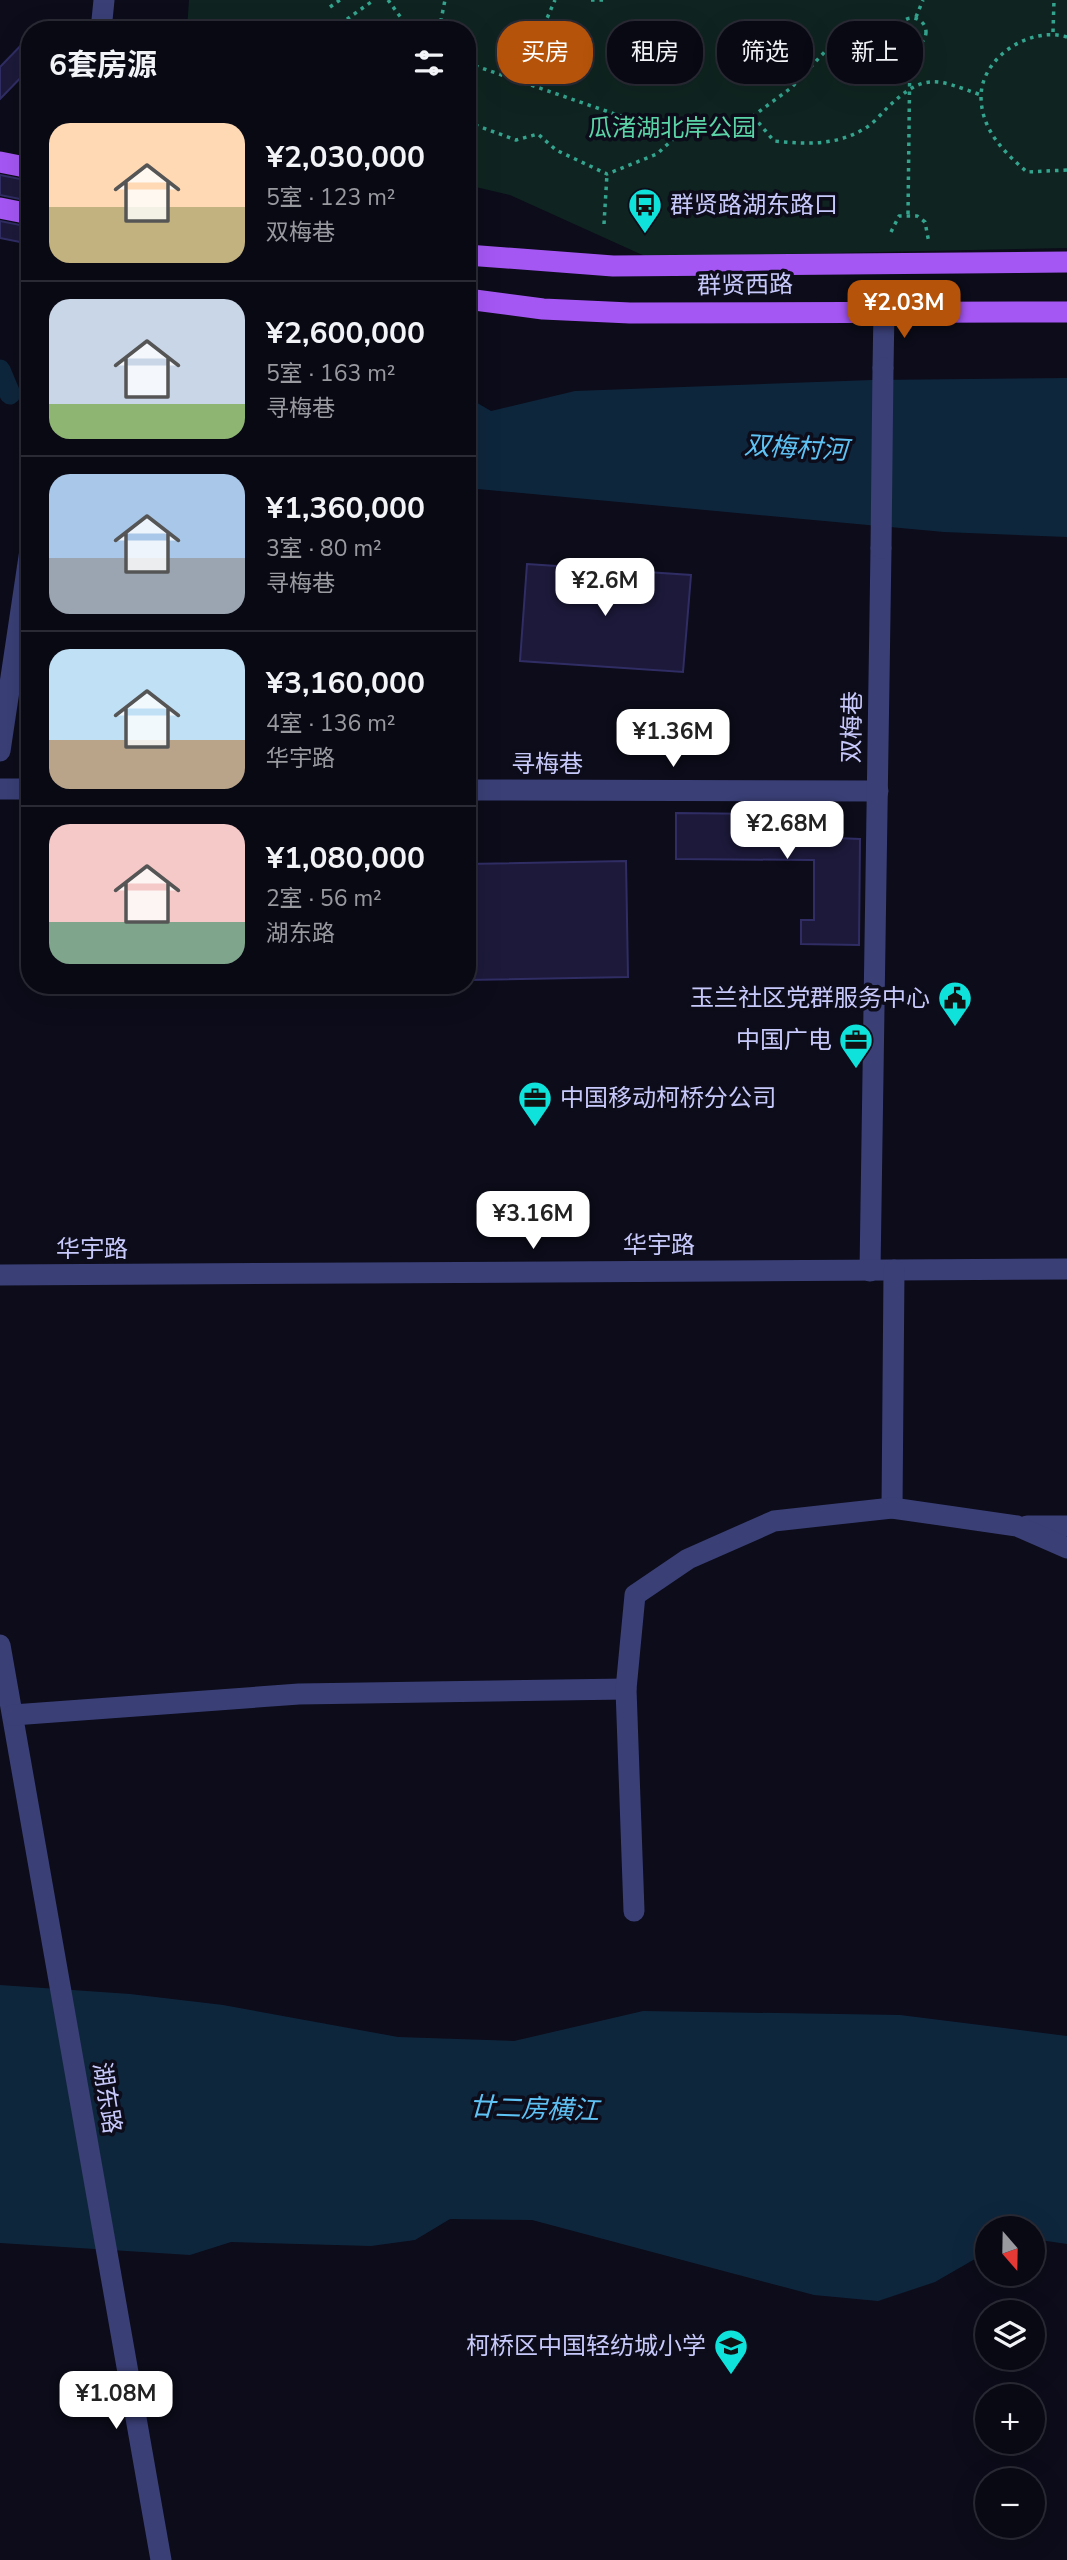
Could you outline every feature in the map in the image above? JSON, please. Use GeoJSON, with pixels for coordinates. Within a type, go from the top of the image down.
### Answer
{"type":"FeatureCollection","features":[{"type":"Feature","properties":{"kind":"main road"},"geometry":{"type":"LineString","coordinates":[[0,162],[21,166]]}},
{"type":"Feature","properties":{"kind":"main road","name":"群贤西路"},"geometry":{"type":"LineString","coordinates":[[476,256],[613,266],[1067,262]]}},
{"type":"Feature","properties":{"kind":"main road","name":"群贤西路"},"geometry":{"type":"LineString","coordinates":[[476,300],[543,309],[630,313],[884,310],[1067,312]]}},
{"type":"Feature","properties":{"kind":"street"},"geometry":{"type":"LineString","coordinates":[[101,21],[104,0]]}},
{"type":"Feature","properties":{"kind":"street","name":"双梅巷"},"geometry":{"type":"LineString","coordinates":[[870,1270],[884,310]]}},
{"type":"Feature","properties":{"kind":"street"},"geometry":{"type":"LineString","coordinates":[[0,751],[21,610]]}},
{"type":"Feature","properties":{"kind":"street"},"geometry":{"type":"LineString","coordinates":[[0,789],[21,789]]}},
{"type":"Feature","properties":{"kind":"street","name":"寻梅巷"},"geometry":{"type":"LineString","coordinates":[[476,790],[878,791]]}},
{"type":"Feature","properties":{"kind":"street","name":"华宇路"},"geometry":{"type":"LineString","coordinates":[[0,1275],[1067,1269]]}},
{"type":"Feature","properties":{"kind":"street"},"geometry":{"type":"LineString","coordinates":[[892,1508],[894,1270]]}},
{"type":"Feature","properties":{"kind":"street"},"geometry":{"type":"LineString","coordinates":[[634,1911],[626,1689],[635,1595],[688,1559],[774,1521],[892,1508],[1017,1526],[1067,1526]]}},
{"type":"Feature","properties":{"kind":"street"},"geometry":{"type":"LineString","coordinates":[[1017,1526],[1067,1548]]}},
{"type":"Feature","properties":{"kind":"street","name":"湖东路"},"geometry":{"type":"LineString","coordinates":[[0,1645],[56,1948],[112,2295],[161,2560]]}},
{"type":"Feature","properties":{"kind":"street"},"geometry":{"type":"LineString","coordinates":[[13,1715],[299,1694],[626,1689]]}},
{"type":"Feature","properties":{"kind":"path"},"geometry":{"type":"LineString","coordinates":[[330,7],[340,0]]}},
{"type":"Feature","properties":{"kind":"path"},"geometry":{"type":"LineString","coordinates":[[344,21],[374,0]]}},
{"type":"Feature","properties":{"kind":"path"},"geometry":{"type":"LineString","coordinates":[[388,0],[403,21]]}},
{"type":"Feature","properties":{"kind":"path"},"geometry":{"type":"LineString","coordinates":[[441,21],[445,0]]}},
{"type":"Feature","properties":{"kind":"path"},"geometry":{"type":"LineString","coordinates":[[546,21],[555,0]]}},
{"type":"Feature","properties":{"kind":"path"},"geometry":{"type":"LineString","coordinates":[[591,0],[604,0]]}},
{"type":"Feature","properties":{"kind":"path"},"geometry":{"type":"LineString","coordinates":[[916,18],[923,0]]}},
{"type":"Feature","properties":{"kind":"path"},"geometry":{"type":"LineString","coordinates":[[1053,32],[1055,0]]}},
{"type":"Feature","properties":{"kind":"path"},"geometry":{"type":"LineString","coordinates":[[904,21],[916,18],[920,21]]}},
{"type":"Feature","properties":{"kind":"path"},"geometry":{"type":"LineString","coordinates":[[923,23],[927,35],[923,41]]}},
{"type":"Feature","properties":{"kind":"path"},"geometry":{"type":"LineString","coordinates":[[1067,37],[1053,32],[1018,41],[993,65],[981,95],[985,119],[997,146],[1027,172],[1067,170]]}},
{"type":"Feature","properties":{"kind":"path"},"geometry":{"type":"LineString","coordinates":[[531,84],[638,122],[682,131],[720,126],[752,116],[791,88],[827,50]]}},
{"type":"Feature","properties":{"kind":"path"},"geometry":{"type":"LineString","coordinates":[[476,66],[497,73]]}},
{"type":"Feature","properties":{"kind":"path"},"geometry":{"type":"LineString","coordinates":[[752,116],[774,141],[817,145],[864,129],[909,87],[920,82],[946,83],[981,95]]}},
{"type":"Feature","properties":{"kind":"path"},"geometry":{"type":"LineString","coordinates":[[908,214],[909,84]]}},
{"type":"Feature","properties":{"kind":"path"},"geometry":{"type":"LineString","coordinates":[[476,125],[516,140],[538,134],[556,150],[607,174],[657,154],[682,131]]}},
{"type":"Feature","properties":{"kind":"path"},"geometry":{"type":"LineString","coordinates":[[604,224],[607,174]]}},
{"type":"Feature","properties":{"kind":"path"},"geometry":{"type":"LineString","coordinates":[[891,232],[900,216],[918,216],[925,222],[929,243]]}},
{"type":"Feature","properties":{"kind":"green space","name":"瓜渚湖北岸公园"},"geometry":{"type":"Polygon","coordinates":[[[189,0],[1067,0],[1067,248],[647,257],[510,195],[476,187],[476,21],[188,21],[189,0]]]}},
{"type":"Feature","properties":{"kind":"water","name":"双梅村河"},"geometry":{"type":"Polygon","coordinates":[[[1067,378],[1067,537],[944,532],[476,489],[476,402],[491,411],[575,391],[872,380],[1067,378]]]}},
{"type":"Feature","properties":{"kind":"water","name":"廿二房横江"},"geometry":{"type":"Polygon","coordinates":[[[0,1985],[130,1994],[223,2005],[398,2037],[514,2041],[643,2011],[900,2015],[1067,2036],[1067,2244],[1045,2241],[1045,2216],[975,2216],[975,2259],[935,2282],[878,2301],[814,2295],[532,2220],[450,2219],[415,2240],[371,2246],[231,2242],[190,2255],[0,2243],[0,1985]]]}},
{"type":"Feature","properties":{"kind":"building"},"geometry":{"type":"Polygon","coordinates":[[[21,45],[21,77],[0,99],[0,67],[21,45]]]}},
{"type":"Feature","properties":{"kind":"building"},"geometry":{"type":"Polygon","coordinates":[[[0,175],[21,179],[21,199],[0,195],[0,175]]]}},
{"type":"Feature","properties":{"kind":"building"},"geometry":{"type":"Polygon","coordinates":[[[0,221],[21,225],[21,242],[0,238],[0,221]]]}},
{"type":"Feature","properties":{"kind":"building"},"geometry":{"type":"Polygon","coordinates":[[[527,564],[691,575],[683,672],[520,661],[527,564]]]}},
{"type":"Feature","properties":{"kind":"building"},"geometry":{"type":"Polygon","coordinates":[[[676,813],[836,815],[836,838],[860,839],[859,945],[801,944],[801,920],[814,920],[814,860],[676,859],[676,813]]]}},
{"type":"Feature","properties":{"kind":"building"},"geometry":{"type":"Polygon","coordinates":[[[626,861],[628,977],[476,980],[476,864],[626,861]]]}},
{"type":"Feature","properties":{"kind":"waterway"},"geometry":{"type":"LineString","coordinates":[[0,370],[10,394]]}},
{"type":"Feature","properties":{"kind":"place","name":"群贤路湖东路口"},"geometry":{"type":"Point","coordinates":[645,235]}},
{"type":"Feature","properties":{"kind":"place","name":"玉兰社区党群服务中心"},"geometry":{"type":"Point","coordinates":[955,1028]}},
{"type":"Feature","properties":{"kind":"place","name":"中国广电"},"geometry":{"type":"Point","coordinates":[856,1070]}},
{"type":"Feature","properties":{"kind":"place","name":"中国移动柯桥分公司"},"geometry":{"type":"Point","coordinates":[535,1128]}},
{"type":"Feature","properties":{"kind":"place","name":"柯桥区中国轻纺城小学"},"geometry":{"type":"Point","coordinates":[731,2376]}}]}
